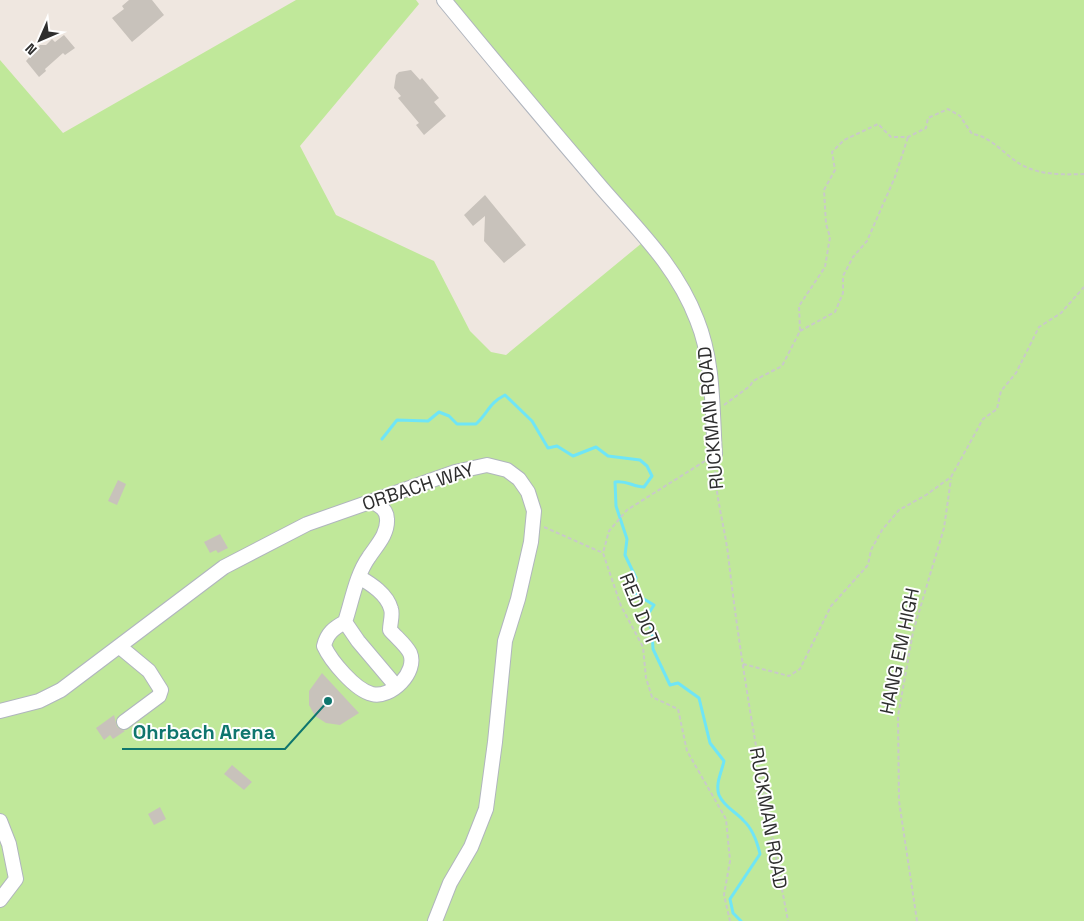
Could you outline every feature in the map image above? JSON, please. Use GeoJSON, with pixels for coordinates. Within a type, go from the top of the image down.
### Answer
{"type":"FeatureCollection","features":[{"type":"Feature","properties":{"kind":"street","name":"RUCKMAN ROAD"},"geometry":{"type":"LineString","coordinates":[[444,0],[601,186],[653,243],[670,267],[689,300],[705,342],[709,362],[715,454]]}},
{"type":"Feature","properties":{"kind":"street","name":"ORBACH WAY"},"geometry":{"type":"LineString","coordinates":[[0,712],[39,701],[61,690],[224,567],[307,524],[347,508],[373,502],[454,472],[487,465],[507,470],[519,479],[528,492],[534,511],[531,542],[518,599],[505,641],[496,742],[486,809],[471,847],[450,883],[435,921]]}},
{"type":"Feature","properties":{"kind":"street"},"geometry":{"type":"LineString","coordinates":[[359,577],[379,591],[387,600],[392,610],[390,630],[409,652],[411,670],[390,691],[372,694],[354,682],[332,660],[324,646],[326,637],[334,628],[345,622],[359,577],[367,559],[386,532],[387,518],[384,509],[373,502]]}},
{"type":"Feature","properties":{"kind":"street"},"geometry":{"type":"LineString","coordinates":[[345,622],[358,641],[396,686]]}},
{"type":"Feature","properties":{"kind":"street"},"geometry":{"type":"LineString","coordinates":[[120,647],[148,671],[161,690],[159,696],[124,722]]}},
{"type":"Feature","properties":{"kind":"street"},"geometry":{"type":"LineString","coordinates":[[0,821],[9,844],[16,879],[0,900]]}},
{"type":"Feature","properties":{"kind":"path"},"geometry":{"type":"LineString","coordinates":[[713,415],[732,398],[750,386],[753,381],[782,366],[800,332],[799,306],[825,266],[830,237],[826,224],[824,190],[835,170],[832,152],[844,140],[878,124],[892,136],[908,137],[926,128],[928,118],[948,109],[960,116],[972,134],[982,135],[1018,163],[1040,172],[1060,175],[1084,174]]}},
{"type":"Feature","properties":{"kind":"path"},"geometry":{"type":"LineString","coordinates":[[800,332],[835,312],[843,293],[843,276],[854,257],[867,241],[895,177],[908,137]]}},
{"type":"Feature","properties":{"kind":"path"},"geometry":{"type":"LineString","coordinates":[[743,664],[789,676],[800,670],[831,606],[868,565],[871,550],[882,530],[899,510],[926,495],[951,477],[982,419],[997,409],[1001,391],[1016,373],[1039,327],[1061,313],[1084,287]]}},
{"type":"Feature","properties":{"kind":"path","name":"RED DOT"},"geometry":{"type":"LineString","coordinates":[[715,454],[627,510],[609,531],[603,553],[622,606],[643,647],[646,678],[652,697],[678,709],[687,752],[726,820],[730,861],[724,895],[730,921]]}},
{"type":"Feature","properties":{"kind":"path","name":"RUCKMAN ROAD"},"geometry":{"type":"LineString","coordinates":[[715,454],[715,487],[728,551],[743,664],[766,808],[788,921]]}},
{"type":"Feature","properties":{"kind":"path","name":"HANG EM HIGH"},"geometry":{"type":"LineString","coordinates":[[917,921],[899,801],[898,716],[913,632],[944,528],[951,477]]}},
{"type":"Feature","properties":{"kind":"path"},"geometry":{"type":"LineString","coordinates":[[533,522],[603,553]]}},
{"type":"Feature","properties":{"kind":"green space"},"geometry":{"type":"Polygon","coordinates":[[[296,0],[416,0],[419,4],[300,146],[336,215],[434,261],[470,331],[491,352],[506,355],[648,238],[444,0],[1084,0],[1084,921],[0,921],[0,60],[63,133],[296,0]]]}},
{"type":"Feature","properties":{"kind":"building"},"geometry":{"type":"Polygon","coordinates":[[[129,0],[152,0],[164,15],[132,42],[112,18],[124,9],[122,6],[129,0]]]}},
{"type":"Feature","properties":{"kind":"building"},"geometry":{"type":"Polygon","coordinates":[[[64,35],[75,48],[65,55],[63,53],[39,77],[26,61],[40,45],[46,45],[52,39],[55,42],[64,35]]]}},
{"type":"Feature","properties":{"kind":"building"},"geometry":{"type":"Polygon","coordinates":[[[411,70],[420,80],[422,78],[439,98],[434,102],[446,116],[424,135],[416,125],[419,123],[398,98],[401,96],[394,88],[396,75],[399,72],[411,70]]]}},
{"type":"Feature","properties":{"kind":"building"},"geometry":{"type":"Polygon","coordinates":[[[485,195],[526,245],[504,263],[484,241],[485,216],[473,226],[464,215],[485,195]]]}},
{"type":"Feature","properties":{"kind":"building"},"geometry":{"type":"Polygon","coordinates":[[[118,480],[126,484],[117,505],[108,501],[118,480]]]}},
{"type":"Feature","properties":{"kind":"building"},"geometry":{"type":"Polygon","coordinates":[[[220,534],[228,548],[218,553],[216,550],[210,553],[204,542],[220,534]]]}},
{"type":"Feature","properties":{"kind":"building"},"geometry":{"type":"Polygon","coordinates":[[[322,673],[359,713],[340,725],[326,723],[315,716],[309,705],[309,691],[322,673]]]}},
{"type":"Feature","properties":{"kind":"building"},"geometry":{"type":"Polygon","coordinates":[[[114,715],[117,727],[125,731],[113,739],[110,735],[104,740],[96,728],[114,715]]]}},
{"type":"Feature","properties":{"kind":"building"},"geometry":{"type":"Polygon","coordinates":[[[232,765],[252,782],[244,790],[224,774],[232,765]]]}},
{"type":"Feature","properties":{"kind":"building"},"geometry":{"type":"Polygon","coordinates":[[[160,807],[166,819],[154,825],[148,814],[160,807]]]}},
{"type":"Feature","properties":{"kind":"waterway"},"geometry":{"type":"LineString","coordinates":[[382,439],[397,420],[428,421],[439,412],[449,416],[457,424],[476,424],[492,405],[505,395],[532,421],[548,448],[557,446],[573,456],[596,447],[608,456],[640,460],[647,466],[652,476],[644,487],[615,482],[616,506],[627,539],[625,555],[636,578],[632,592],[654,605],[647,616],[652,631],[653,649],[670,685],[678,683],[699,698],[710,743],[724,761],[718,782],[719,795],[724,803],[749,827],[757,844],[760,854],[730,899],[733,913],[741,921]]}},
{"type":"Feature","properties":{"kind":"place","name":"Ohrbach Arena"},"geometry":{"type":"Point","coordinates":[328,701]}}]}
